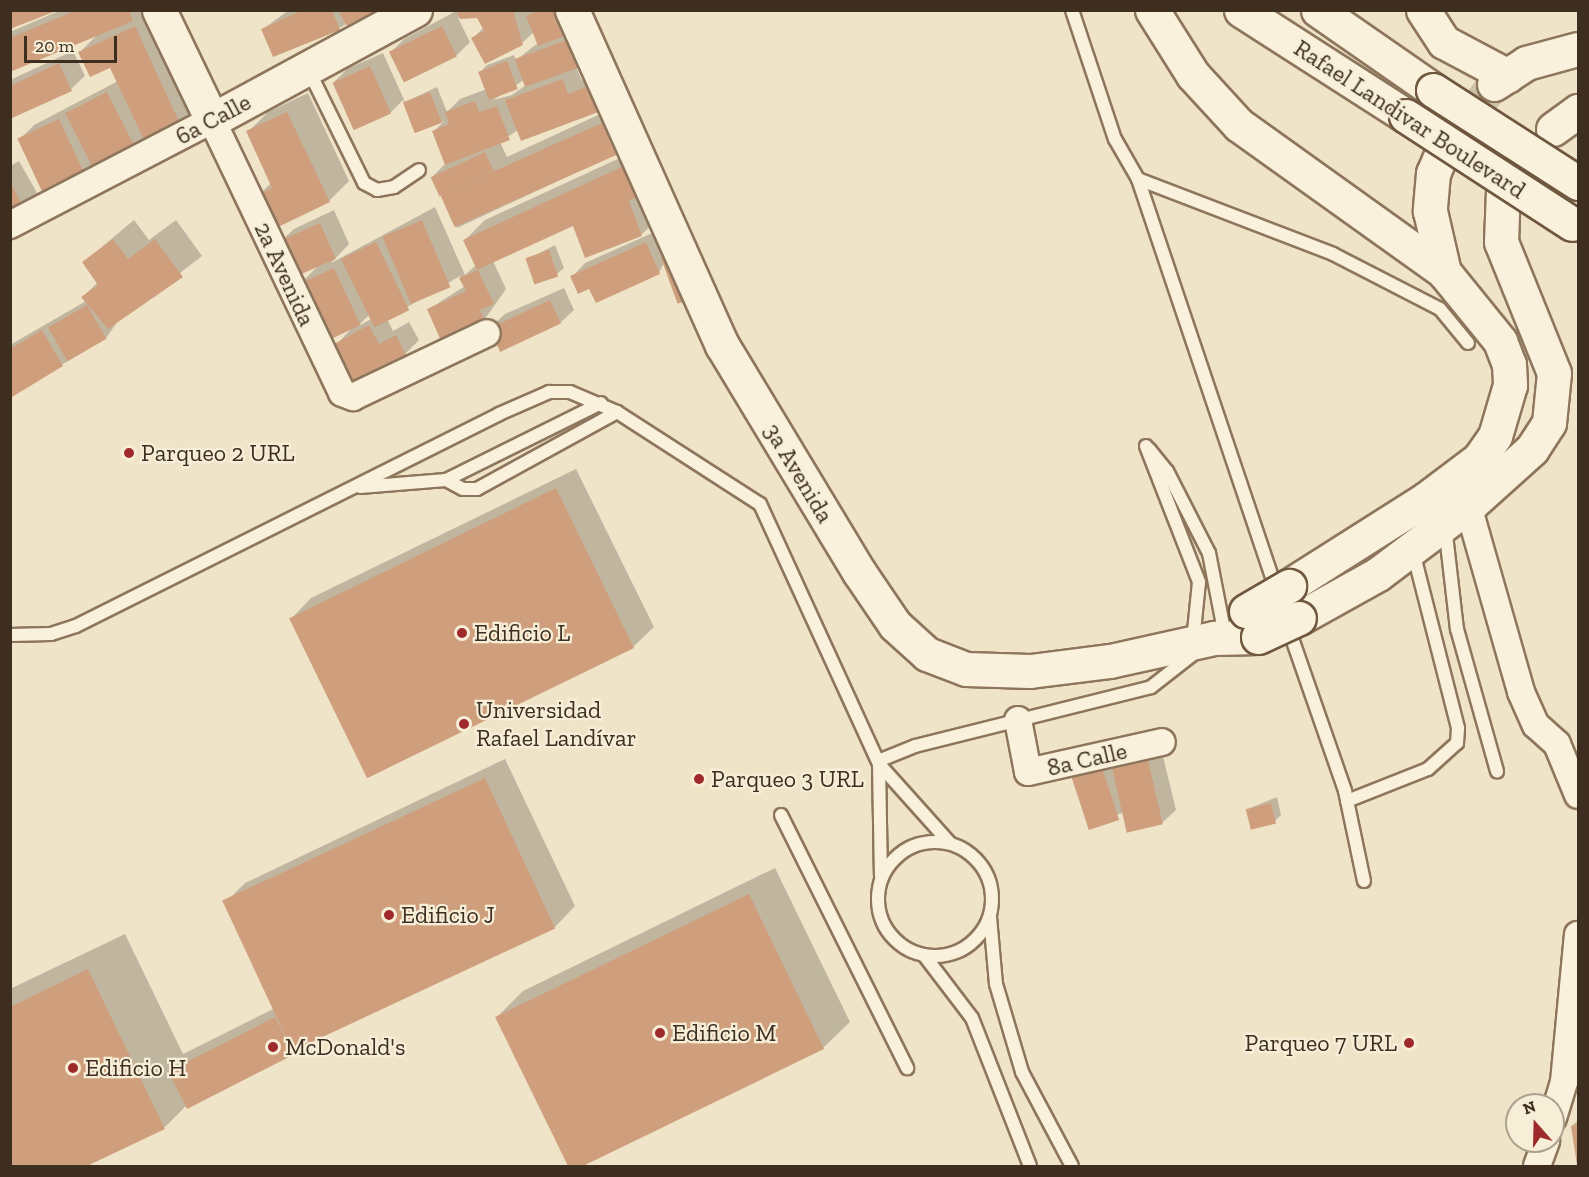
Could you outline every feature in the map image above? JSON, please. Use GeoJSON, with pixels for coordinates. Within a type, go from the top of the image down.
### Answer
{"type":"FeatureCollection","features":[{"type":"Feature","properties":{"kind":"street","name":"2a Avenida"},"geometry":{"type":"LineString","coordinates":[[159,10],[342,393],[353,397],[487,333]]}},
{"type":"Feature","properties":{"kind":"street","name":"6a Calle"},"geometry":{"type":"LineString","coordinates":[[10,225],[212,120],[415,10]]}},
{"type":"Feature","properties":{"kind":"street","name":"3a Avenida"},"geometry":{"type":"LineString","coordinates":[[572,10],[722,345],[895,625],[927,654],[966,669],[1030,671],[1110,661],[1227,630]]}},
{"type":"Feature","properties":{"kind":"street"},"geometry":{"type":"LineString","coordinates":[[1152,10],[1193,75],[1239,125],[1444,272],[1500,341],[1509,364],[1510,385],[1495,436],[1445,523],[1413,549],[1299,618],[1227,630]]}},
{"type":"Feature","properties":{"kind":"street","name":"Rafael Landivar Boulevard"},"geometry":{"type":"LineString","coordinates":[[1241,10],[1575,226]]}},
{"type":"Feature","properties":{"kind":"street"},"geometry":{"type":"LineString","coordinates":[[1422,10],[1444,42],[1501,80],[1569,50]]}},
{"type":"Feature","properties":{"kind":"street","name":"Rafael Landivar Boulevard"},"geometry":{"type":"LineString","coordinates":[[1330,14],[1433,90],[1578,183]]}},
{"type":"Feature","properties":{"kind":"street"},"geometry":{"type":"LineString","coordinates":[[1443,150],[1433,173],[1430,211],[1444,272]]}},
{"type":"Feature","properties":{"kind":"street"},"geometry":{"type":"LineString","coordinates":[[1227,630],[1289,586],[1465,491],[1532,449],[1549,423],[1555,400],[1554,373],[1501,242],[1503,189]]}},
{"type":"Feature","properties":{"kind":"street"},"geometry":{"type":"LineString","coordinates":[[1465,491],[1521,692],[1536,725],[1557,744],[1578,795]]}},
{"type":"Feature","properties":{"kind":"street","name":"8a Calle"},"geometry":{"type":"LineString","coordinates":[[1018,720],[1028,772],[1162,742]]}},
{"type":"Feature","properties":{"kind":"street"},"geometry":{"type":"LineString","coordinates":[[1561,1093],[1564,1082],[1578,935]]}},
{"type":"Feature","properties":{"kind":"lane"},"geometry":{"type":"LineString","coordinates":[[1072,10],[1115,140],[1138,179],[1347,801],[1364,881]]}},
{"type":"Feature","properties":{"kind":"lane"},"geometry":{"type":"LineString","coordinates":[[308,68],[364,183],[377,190],[394,187],[419,170]]}},
{"type":"Feature","properties":{"kind":"lane"},"geometry":{"type":"LineString","coordinates":[[1138,179],[1333,254],[1440,309],[1468,343]]}},
{"type":"Feature","properties":{"kind":"lane"},"geometry":{"type":"LineString","coordinates":[[10,635],[51,634],[76,626],[549,393],[570,392],[601,403],[745,492],[772,519],[879,762],[950,843],[985,871],[992,901],[989,916],[996,984],[1022,1072],[1072,1167]]}},
{"type":"Feature","properties":{"kind":"lane"},"geometry":{"type":"LineString","coordinates":[[353,488],[446,480],[601,403]]}},
{"type":"Feature","properties":{"kind":"lane"},"geometry":{"type":"LineString","coordinates":[[446,480],[463,489],[477,489],[617,412]]}},
{"type":"Feature","properties":{"kind":"lane"},"geometry":{"type":"LineString","coordinates":[[1146,446],[1167,471],[1209,553],[1227,630],[1199,582],[1146,446]]}},
{"type":"Feature","properties":{"kind":"lane"},"geometry":{"type":"LineString","coordinates":[[1445,523],[1457,629],[1497,771]]}},
{"type":"Feature","properties":{"kind":"lane"},"geometry":{"type":"LineString","coordinates":[[1347,801],[1428,769],[1457,743],[1458,728],[1413,549]]}},
{"type":"Feature","properties":{"kind":"lane"},"geometry":{"type":"LineString","coordinates":[[879,762],[1018,720],[1151,687],[1227,630]]}},
{"type":"Feature","properties":{"kind":"lane"},"geometry":{"type":"LineString","coordinates":[[879,762],[881,879],[877,899],[885,927],[906,948],[924,955],[941,956],[971,943],[989,916]]}},
{"type":"Feature","properties":{"kind":"lane"},"geometry":{"type":"LineString","coordinates":[[781,815],[907,1068]]}},
{"type":"Feature","properties":{"kind":"lane"},"geometry":{"type":"LineString","coordinates":[[881,879],[903,851],[926,843],[950,843]]}},
{"type":"Feature","properties":{"kind":"lane"},"geometry":{"type":"LineString","coordinates":[[924,955],[972,1018],[1030,1167]]}},
{"type":"Feature","properties":{"kind":"building"},"geometry":{"type":"Polygon","coordinates":[[[10,10],[56,10],[56,11],[10,29],[10,10]]]}},
{"type":"Feature","properties":{"kind":"building"},"geometry":{"type":"Polygon","coordinates":[[[77,10],[129,10],[133,21],[10,72],[10,38],[77,10]]]}},
{"type":"Feature","properties":{"kind":"building"},"geometry":{"type":"Polygon","coordinates":[[[303,10],[332,10],[340,30],[273,57],[261,29],[303,10]]]}},
{"type":"Feature","properties":{"kind":"building"},"geometry":{"type":"Polygon","coordinates":[[[338,10],[376,10],[347,26],[338,10]]]}},
{"type":"Feature","properties":{"kind":"building"},"geometry":{"type":"Polygon","coordinates":[[[456,10],[513,10],[523,45],[485,64],[471,38],[484,31],[477,18],[460,19],[456,10]]]}},
{"type":"Feature","properties":{"kind":"building"},"geometry":{"type":"Polygon","coordinates":[[[541,10],[565,10],[573,33],[538,46],[526,16],[541,10]]]}},
{"type":"Feature","properties":{"kind":"building"},"geometry":{"type":"Polygon","coordinates":[[[135,26],[182,128],[146,144],[110,68],[90,77],[78,52],[135,26]]]}},
{"type":"Feature","properties":{"kind":"building"},"geometry":{"type":"Polygon","coordinates":[[[442,26],[457,57],[404,82],[389,52],[442,26]]]}},
{"type":"Feature","properties":{"kind":"building"},"geometry":{"type":"Polygon","coordinates":[[[575,37],[585,65],[525,87],[515,59],[575,37]]]}},
{"type":"Feature","properties":{"kind":"building"},"geometry":{"type":"Polygon","coordinates":[[[507,61],[518,89],[489,100],[478,72],[507,61]]]}},
{"type":"Feature","properties":{"kind":"building"},"geometry":{"type":"Polygon","coordinates":[[[59,63],[72,91],[10,119],[10,86],[59,63]]]}},
{"type":"Feature","properties":{"kind":"building"},"geometry":{"type":"Polygon","coordinates":[[[370,66],[391,114],[354,130],[333,83],[370,66]]]}},
{"type":"Feature","properties":{"kind":"building"},"geometry":{"type":"Polygon","coordinates":[[[563,79],[568,94],[591,85],[601,111],[521,141],[505,100],[563,79]]]}},
{"type":"Feature","properties":{"kind":"building"},"geometry":{"type":"Polygon","coordinates":[[[107,92],[137,150],[95,171],[65,113],[107,92]]]}},
{"type":"Feature","properties":{"kind":"building"},"geometry":{"type":"Polygon","coordinates":[[[430,92],[442,123],[415,133],[403,102],[430,92]]]}},
{"type":"Feature","properties":{"kind":"building"},"geometry":{"type":"Polygon","coordinates":[[[475,101],[479,112],[497,106],[510,140],[445,165],[432,131],[449,124],[445,112],[475,101]]]}},
{"type":"Feature","properties":{"kind":"building"},"geometry":{"type":"Polygon","coordinates":[[[287,112],[330,202],[272,230],[256,196],[272,188],[246,131],[287,112]]]}},
{"type":"Feature","properties":{"kind":"building"},"geometry":{"type":"Polygon","coordinates":[[[59,119],[86,178],[45,197],[17,138],[59,119]]]}},
{"type":"Feature","properties":{"kind":"building"},"geometry":{"type":"Polygon","coordinates":[[[602,123],[616,155],[455,227],[440,195],[602,123]]]}},
{"type":"Feature","properties":{"kind":"building"},"geometry":{"type":"Polygon","coordinates":[[[485,152],[494,171],[439,196],[431,177],[485,152]]]}},
{"type":"Feature","properties":{"kind":"building"},"geometry":{"type":"Polygon","coordinates":[[[628,164],[642,194],[629,201],[642,236],[585,258],[573,226],[477,270],[463,240],[628,164]]]}},
{"type":"Feature","properties":{"kind":"building"},"geometry":{"type":"Polygon","coordinates":[[[10,182],[24,208],[10,215],[10,182]]]}},
{"type":"Feature","properties":{"kind":"building"},"geometry":{"type":"Polygon","coordinates":[[[422,220],[451,287],[411,304],[382,237],[422,220]]]}},
{"type":"Feature","properties":{"kind":"building"},"geometry":{"type":"Polygon","coordinates":[[[320,223],[336,259],[295,277],[279,241],[320,223]]]}},
{"type":"Feature","properties":{"kind":"building"},"geometry":{"type":"Polygon","coordinates":[[[113,239],[128,259],[155,239],[183,277],[108,329],[81,297],[98,285],[82,262],[113,239]]]}},
{"type":"Feature","properties":{"kind":"building"},"geometry":{"type":"Polygon","coordinates":[[[376,242],[409,310],[374,327],[341,259],[376,242]]]}},
{"type":"Feature","properties":{"kind":"building"},"geometry":{"type":"Polygon","coordinates":[[[646,242],[660,274],[596,303],[589,289],[578,294],[570,276],[646,242]]]}},
{"type":"Feature","properties":{"kind":"building"},"geometry":{"type":"Polygon","coordinates":[[[549,250],[558,276],[534,285],[525,258],[549,250]]]}},
{"type":"Feature","properties":{"kind":"building"},"geometry":{"type":"Polygon","coordinates":[[[674,253],[691,299],[678,304],[661,258],[674,253]]]}},
{"type":"Feature","properties":{"kind":"building"},"geometry":{"type":"Polygon","coordinates":[[[334,268],[361,325],[326,341],[300,284],[334,268]]]}},
{"type":"Feature","properties":{"kind":"building"},"geometry":{"type":"Polygon","coordinates":[[[478,270],[494,304],[480,310],[484,319],[471,325],[476,334],[445,350],[427,309],[466,291],[459,278],[478,270]]]}},
{"type":"Feature","properties":{"kind":"building"},"geometry":{"type":"Polygon","coordinates":[[[550,300],[561,324],[500,352],[489,328],[550,300]]]}},
{"type":"Feature","properties":{"kind":"building"},"geometry":{"type":"Polygon","coordinates":[[[87,305],[106,339],[68,361],[48,328],[87,305]]]}},
{"type":"Feature","properties":{"kind":"building"},"geometry":{"type":"Polygon","coordinates":[[[369,325],[379,344],[396,335],[406,355],[354,383],[334,344],[369,325]]]}},
{"type":"Feature","properties":{"kind":"building"},"geometry":{"type":"Polygon","coordinates":[[[42,330],[63,366],[12,397],[10,349],[42,330]]]}},
{"type":"Feature","properties":{"kind":"building","name":"Edificio L"},"geometry":{"type":"Polygon","coordinates":[[[556,488],[634,648],[367,778],[289,618],[556,488]]]}},
{"type":"Feature","properties":{"kind":"building"},"geometry":{"type":"Polygon","coordinates":[[[1148,760],[1163,824],[1127,833],[1112,768],[1148,760]]]}},
{"type":"Feature","properties":{"kind":"building"},"geometry":{"type":"Polygon","coordinates":[[[1101,764],[1119,820],[1089,830],[1071,774],[1101,764]]]}},
{"type":"Feature","properties":{"kind":"building","name":"Edificio J"},"geometry":{"type":"Polygon","coordinates":[[[485,778],[555,928],[292,1051],[222,901],[485,778]]]}},
{"type":"Feature","properties":{"kind":"building"},"geometry":{"type":"Polygon","coordinates":[[[1271,803],[1276,823],[1251,830],[1246,809],[1271,803]]]}},
{"type":"Feature","properties":{"kind":"building","name":"Edificio M"},"geometry":{"type":"Polygon","coordinates":[[[749,894],[824,1049],[583,1166],[568,1166],[495,1017],[749,894]]]}},
{"type":"Feature","properties":{"kind":"building","name":"Edificio H"},"geometry":{"type":"Polygon","coordinates":[[[88,969],[165,1129],[87,1166],[10,1166],[10,1007],[88,969]]]}},
{"type":"Feature","properties":{"kind":"building"},"geometry":{"type":"Polygon","coordinates":[[[275,1017],[294,1054],[187,1109],[168,1071],[275,1017]]]}},
{"type":"Feature","properties":{"kind":"building"},"geometry":{"type":"Polygon","coordinates":[[[1578,1124],[1578,1165],[1577,1165],[1571,1126],[1578,1124]]]}},
{"type":"Feature","properties":{"kind":"tunnel"},"geometry":{"type":"LineString","coordinates":[[1443,150],[1494,84]]}},
{"type":"Feature","properties":{"kind":"place","name":"Parqueo 2 URL"},"geometry":{"type":"Point","coordinates":[129,453]}},
{"type":"Feature","properties":{"kind":"place","name":"Edificio L"},"geometry":{"type":"Point","coordinates":[462,633]}},
{"type":"Feature","properties":{"kind":"place","name":"Universidad Rafael Landívar"},"geometry":{"type":"Point","coordinates":[464,724]}},
{"type":"Feature","properties":{"kind":"place","name":"Parqueo 3 URL"},"geometry":{"type":"Point","coordinates":[699,779]}},
{"type":"Feature","properties":{"kind":"place","name":"Edificio J"},"geometry":{"type":"Point","coordinates":[389,915]}},
{"type":"Feature","properties":{"kind":"place","name":"Edificio M"},"geometry":{"type":"Point","coordinates":[660,1033]}},
{"type":"Feature","properties":{"kind":"place","name":"Parqueo 7 URL"},"geometry":{"type":"Point","coordinates":[1409,1043]}},
{"type":"Feature","properties":{"kind":"place","name":"McDonald's"},"geometry":{"type":"Point","coordinates":[273,1047]}},
{"type":"Feature","properties":{"kind":"place","name":"Edificio H"},"geometry":{"type":"Point","coordinates":[73,1068]}}]}
